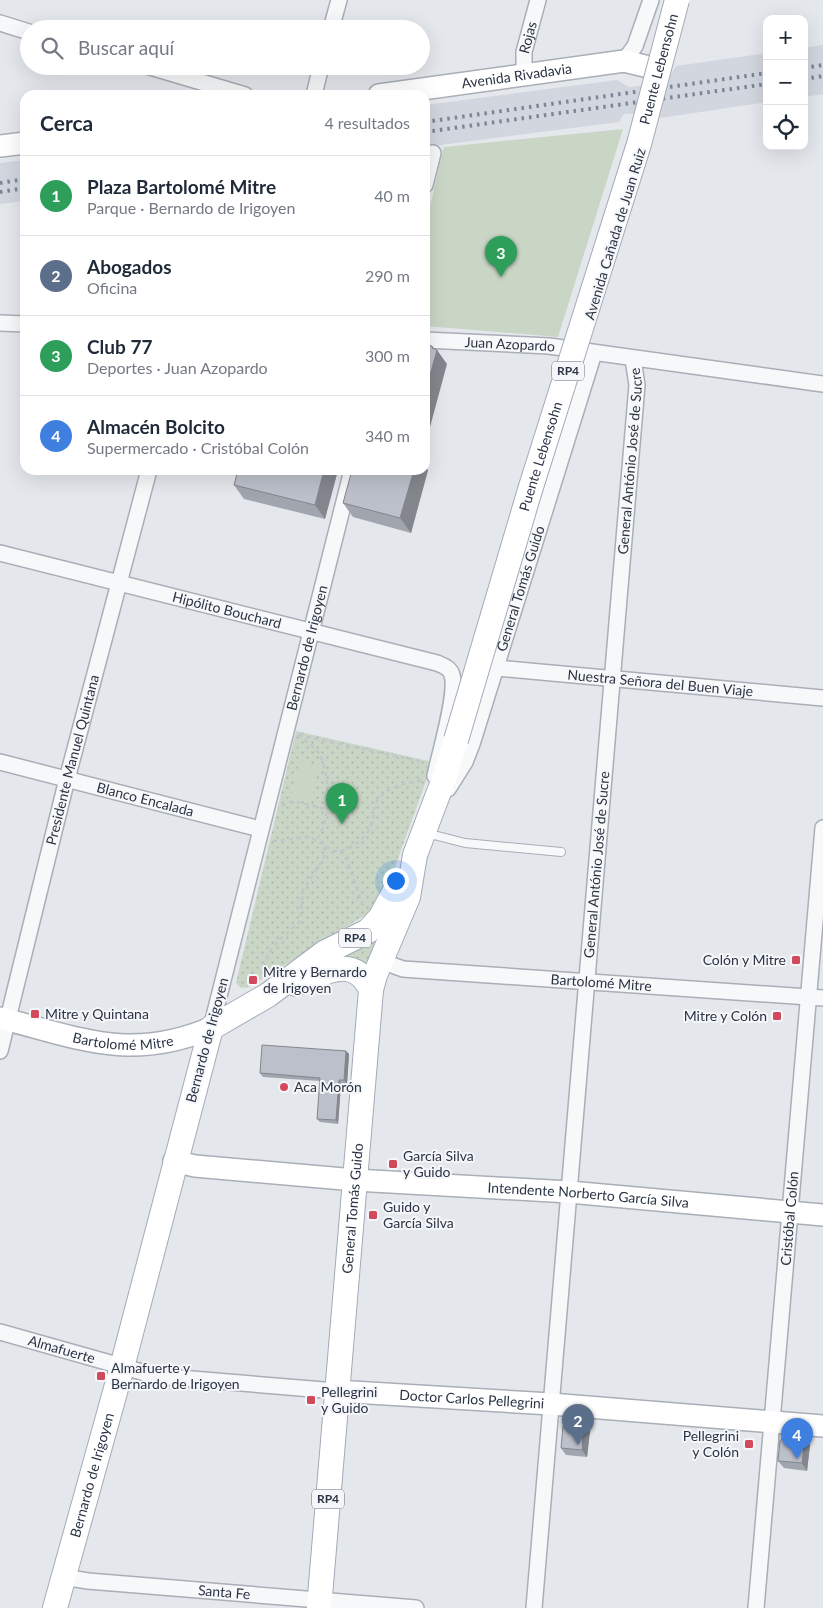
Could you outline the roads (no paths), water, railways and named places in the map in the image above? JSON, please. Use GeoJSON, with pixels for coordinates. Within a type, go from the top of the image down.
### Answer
{"type":"FeatureCollection","features":[{"type":"Feature","properties":{"kind":"main road","name":"Puente Lebensohn"},"geometry":{"type":"LineString","coordinates":[[456,740],[530,490],[636,154],[675,0]]}},
{"type":"Feature","properties":{"kind":"main road","name":"General Tomás Guido"},"geometry":{"type":"LineString","coordinates":[[319,1604],[370,990],[408,897],[415,856],[456,740]]}},
{"type":"Feature","properties":{"kind":"main road","name":"Bartolomé Mitre"},"geometry":{"type":"LineString","coordinates":[[211,1028],[268,995],[318,957],[360,935],[375,924],[388,906],[400,880],[415,856]]}},
{"type":"Feature","properties":{"kind":"main road"},"geometry":{"type":"LineString","coordinates":[[268,995],[342,968],[351,968],[363,977],[370,990]]}},
{"type":"Feature","properties":{"kind":"main road","name":"Bernardo de Irigoyen"},"geometry":{"type":"LineString","coordinates":[[55,1608],[122,1367],[174,1161],[211,1028]]}},
{"type":"Feature","properties":{"kind":"street"},"geometry":{"type":"LineString","coordinates":[[334,20],[340,0]]}},
{"type":"Feature","properties":{"kind":"street","name":"Rojas"},"geometry":{"type":"LineString","coordinates":[[524,76],[524,52],[538,0]]}},
{"type":"Feature","properties":{"kind":"street"},"geometry":{"type":"LineString","coordinates":[[624,61],[635,46],[651,0]]}},
{"type":"Feature","properties":{"kind":"street","name":"Avenida Cañada de Juan Ruiz"},"geometry":{"type":"LineString","coordinates":[[586,352],[642,148],[649,116],[653,68],[675,0]]}},
{"type":"Feature","properties":{"kind":"street"},"geometry":{"type":"LineString","coordinates":[[0,23],[20,29]]}},
{"type":"Feature","properties":{"kind":"street","name":"Avenida Rivadavia"},"geometry":{"type":"LineString","coordinates":[[417,90],[624,61],[653,68]]}},
{"type":"Feature","properties":{"kind":"street"},"geometry":{"type":"LineString","coordinates":[[177,75],[228,90]]}},
{"type":"Feature","properties":{"kind":"street"},"geometry":{"type":"LineString","coordinates":[[315,90],[319,75]]}},
{"type":"Feature","properties":{"kind":"street"},"geometry":{"type":"LineString","coordinates":[[0,146],[20,144]]}},
{"type":"Feature","properties":{"kind":"street"},"geometry":{"type":"LineString","coordinates":[[430,165],[433,153]]}},
{"type":"Feature","properties":{"kind":"street"},"geometry":{"type":"LineString","coordinates":[[0,323],[20,324]]}},
{"type":"Feature","properties":{"kind":"street","name":"Juan Azopardo"},"geometry":{"type":"LineString","coordinates":[[430,340],[549,346],[823,384]]}},
{"type":"Feature","properties":{"kind":"street","name":"General Tomás Guido"},"geometry":{"type":"LineString","coordinates":[[427,825],[465,762],[497,668],[586,352]]}},
{"type":"Feature","properties":{"kind":"street","name":"General António José de Sucre"},"geometry":{"type":"LineString","coordinates":[[534,1608],[637,385],[633,359]]}},
{"type":"Feature","properties":{"kind":"street","name":"Presidente Manuel Quintana"},"geometry":{"type":"LineString","coordinates":[[0,1051],[4,1019],[148,475]]}},
{"type":"Feature","properties":{"kind":"street","name":"Bernardo de Irigoyen"},"geometry":{"type":"LineString","coordinates":[[211,1028],[267,803],[291,733],[312,631],[351,475]]}},
{"type":"Feature","properties":{"kind":"street","name":"Hipólito Bouchard"},"geometry":{"type":"LineString","coordinates":[[0,552],[437,664],[448,668],[452,673]]}},
{"type":"Feature","properties":{"kind":"street","name":"Nuestra Señora del Buen Viaje"},"geometry":{"type":"LineString","coordinates":[[497,668],[823,698]]}},
{"type":"Feature","properties":{"kind":"street","name":"General Tomás Guido"},"geometry":{"type":"LineString","coordinates":[[427,825],[435,772],[454,690],[452,673]]}},
{"type":"Feature","properties":{"kind":"street","name":"Blanco Encalada"},"geometry":{"type":"LineString","coordinates":[[0,762],[260,829]]}},
{"type":"Feature","properties":{"kind":"street","name":"Cristóbal Colón"},"geometry":{"type":"LineString","coordinates":[[756,1608],[823,828]]}},
{"type":"Feature","properties":{"kind":"street","name":"Bartolomé Mitre"},"geometry":{"type":"LineString","coordinates":[[381,961],[403,969],[823,998]]}},
{"type":"Feature","properties":{"kind":"street","name":"Bartolomé Mitre"},"geometry":{"type":"LineString","coordinates":[[4,1019],[113,1045],[138,1046],[184,1040],[211,1028]]}},
{"type":"Feature","properties":{"kind":"street","name":"Intendente Norberto García Silva"},"geometry":{"type":"LineString","coordinates":[[174,1161],[195,1166],[355,1180],[570,1192],[823,1215]]}},
{"type":"Feature","properties":{"kind":"street","name":"Almafuerte"},"geometry":{"type":"LineString","coordinates":[[0,1332],[105,1360],[122,1367]]}},
{"type":"Feature","properties":{"kind":"street","name":"Doctor Carlos Pellegrini"},"geometry":{"type":"LineString","coordinates":[[122,1367],[156,1376],[336,1391],[551,1404],[823,1426]]}},
{"type":"Feature","properties":{"kind":"street","name":"Santa Fe"},"geometry":{"type":"LineString","coordinates":[[63,1577],[319,1604],[416,1608]]}},
{"type":"Feature","properties":{"kind":"lane"},"geometry":{"type":"LineString","coordinates":[[427,825],[465,843],[561,852]]}},
{"type":"Feature","properties":{"kind":"railway"},"geometry":{"type":"LineString","coordinates":[[808,67],[823,65]]}},
{"type":"Feature","properties":{"kind":"railway"},"geometry":{"type":"LineString","coordinates":[[430,121],[763,74]]}},
{"type":"Feature","properties":{"kind":"railway"},"geometry":{"type":"LineString","coordinates":[[808,78],[823,76]]}},
{"type":"Feature","properties":{"kind":"railway"},"geometry":{"type":"LineString","coordinates":[[430,131],[763,85]]}},
{"type":"Feature","properties":{"kind":"railway"},"geometry":{"type":"LineString","coordinates":[[0,183],[20,180]]}},
{"type":"Feature","properties":{"kind":"railway"},"geometry":{"type":"LineString","coordinates":[[0,192],[20,189]]}},
{"type":"Feature","properties":{"kind":"place","name":"Club 77"},"geometry":{"type":"Point","coordinates":[501,277]}},
{"type":"Feature","properties":{"kind":"place","name":"Plaza Bartolomé Mitre"},"geometry":{"type":"Point","coordinates":[342,824]}},
{"type":"Feature","properties":{"kind":"place","name":"Colón y Mitre"},"geometry":{"type":"Point","coordinates":[796,960]}},
{"type":"Feature","properties":{"kind":"place","name":"Mitre y Bernardo de Irigoyen"},"geometry":{"type":"Point","coordinates":[253,980]}},
{"type":"Feature","properties":{"kind":"place","name":"Mitre y Quintana"},"geometry":{"type":"Point","coordinates":[35,1014]}},
{"type":"Feature","properties":{"kind":"place","name":"Mitre y Colón"},"geometry":{"type":"Point","coordinates":[777,1016]}},
{"type":"Feature","properties":{"kind":"place","name":"Aca Morón"},"geometry":{"type":"Point","coordinates":[284,1087]}},
{"type":"Feature","properties":{"kind":"place","name":"García Silva y Guido"},"geometry":{"type":"Point","coordinates":[393,1164]}},
{"type":"Feature","properties":{"kind":"place","name":"Guido y García Silva"},"geometry":{"type":"Point","coordinates":[373,1215]}},
{"type":"Feature","properties":{"kind":"place","name":"Almafuerte y Bernardo de Irigoyen"},"geometry":{"type":"Point","coordinates":[101,1376]}},
{"type":"Feature","properties":{"kind":"place","name":"Pellegrini y Guido"},"geometry":{"type":"Point","coordinates":[311,1400]}},
{"type":"Feature","properties":{"kind":"place","name":"Pellegrini y Colón"},"geometry":{"type":"Point","coordinates":[749,1444]}},
{"type":"Feature","properties":{"kind":"place","name":"Abogados"},"geometry":{"type":"Point","coordinates":[578,1445]}},
{"type":"Feature","properties":{"kind":"place","name":"Almacén Bolcito"},"geometry":{"type":"Point","coordinates":[797,1459]}}]}
